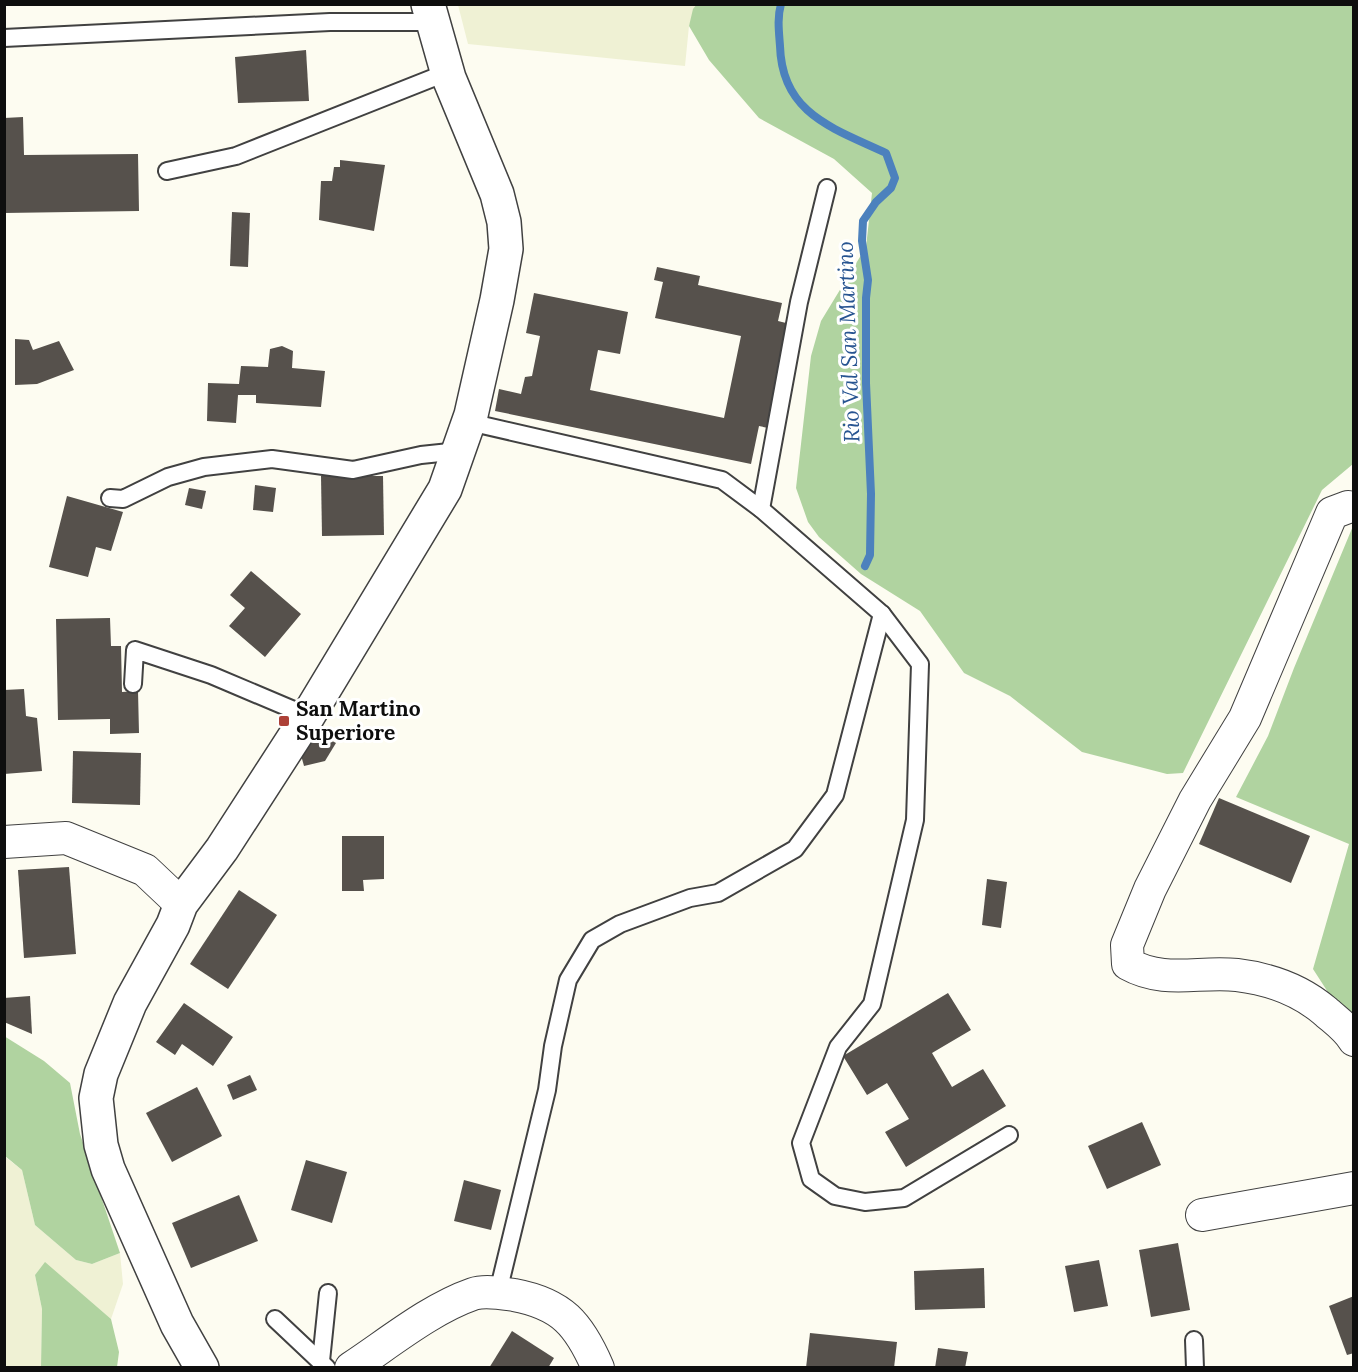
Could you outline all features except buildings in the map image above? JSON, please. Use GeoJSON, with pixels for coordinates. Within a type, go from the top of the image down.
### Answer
{"type":"FeatureCollection","features":[{"type":"Feature","properties":{"kind":"street"},"geometry":{"type":"LineString","coordinates":[[202,1368],[177,1324],[108,1169],[101,1145],[96,1098],[101,1074],[130,1003],[182,904],[222,849],[308,716],[445,489],[464,436],[497,300],[506,249],[505,231],[497,194],[448,72],[430,13]]}},
{"type":"Feature","properties":{"kind":"street"},"geometry":{"type":"LineString","coordinates":[[1348,507],[1332,513],[1245,718],[1195,800],[1150,890],[1127,945],[1128,964],[1146,973],[1180,976],[1236,975],[1288,986],[1315,1002],[1349,1032],[1353,1040]]}},
{"type":"Feature","properties":{"kind":"street"},"geometry":{"type":"LineString","coordinates":[[4,842],[66,838],[145,870],[182,904]]}},
{"type":"Feature","properties":{"kind":"street"},"geometry":{"type":"LineString","coordinates":[[1202,1215],[1353,1188]]}},
{"type":"Feature","properties":{"kind":"street"},"geometry":{"type":"LineString","coordinates":[[333,1366],[474,1294],[498,1292],[537,1299],[558,1309],[574,1323],[598,1368]]}},
{"type":"Feature","properties":{"kind":"lane"},"geometry":{"type":"LineString","coordinates":[[4,38],[330,22],[430,13]]}},
{"type":"Feature","properties":{"kind":"lane"},"geometry":{"type":"LineString","coordinates":[[167,171],[236,156],[448,72]]}},
{"type":"Feature","properties":{"kind":"lane"},"geometry":{"type":"LineString","coordinates":[[761,509],[799,302],[827,188]]}},
{"type":"Feature","properties":{"kind":"lane"},"geometry":{"type":"LineString","coordinates":[[110,498],[123,499],[168,477],[204,467],[272,459],[353,470],[421,455],[464,436],[722,480],[761,509],[882,614],[920,664],[915,820],[872,1004],[838,1047],[801,1143],[811,1179],[834,1196],[865,1202],[904,1198],[1009,1135]]}},
{"type":"Feature","properties":{"kind":"lane"},"geometry":{"type":"LineString","coordinates":[[498,1292],[547,1090],[553,1046],[568,980],[592,940],[620,924],[670,905],[690,898],[718,893],[795,849],[835,795],[882,614]]}},
{"type":"Feature","properties":{"kind":"lane"},"geometry":{"type":"LineString","coordinates":[[133,684],[135,650],[211,675],[308,716]]}},
{"type":"Feature","properties":{"kind":"lane"},"geometry":{"type":"LineString","coordinates":[[328,1293],[333,1366]]}},
{"type":"Feature","properties":{"kind":"lane"},"geometry":{"type":"LineString","coordinates":[[275,1319],[333,1366]]}},
{"type":"Feature","properties":{"kind":"lane"},"geometry":{"type":"LineString","coordinates":[[1194,1340],[1195,1368]]}},
{"type":"Feature","properties":{"kind":"green space"},"geometry":{"type":"Polygon","coordinates":[[[697,4],[1353,5],[1353,464],[1322,490],[1183,773],[1167,774],[1082,752],[1010,696],[964,673],[920,611],[861,574],[819,537],[808,522],[796,488],[811,356],[821,321],[866,247],[872,193],[834,159],[759,118],[709,60],[689,26],[693,9],[697,4]]]}},
{"type":"Feature","properties":{"kind":"green space"},"geometry":{"type":"Polygon","coordinates":[[[458,5],[697,5],[689,26],[685,66],[468,44],[458,5]]]}},
{"type":"Feature","properties":{"kind":"green space"},"geometry":{"type":"Polygon","coordinates":[[[1353,526],[1353,1031],[1313,969],[1349,844],[1236,797],[1268,736],[1353,526]]]}},
{"type":"Feature","properties":{"kind":"green space"},"geometry":{"type":"Polygon","coordinates":[[[4,1036],[44,1061],[70,1083],[80,1134],[120,1253],[92,1264],[76,1260],[35,1225],[22,1170],[5,1156],[4,1036]]]}},
{"type":"Feature","properties":{"kind":"green space"},"geometry":{"type":"Polygon","coordinates":[[[4,1156],[22,1170],[35,1225],[76,1260],[92,1264],[120,1253],[123,1284],[111,1319],[45,1263],[35,1275],[42,1309],[41,1367],[5,1367],[4,1156]]]}},
{"type":"Feature","properties":{"kind":"green space"},"geometry":{"type":"Polygon","coordinates":[[[45,1262],[111,1319],[119,1352],[117,1367],[41,1367],[42,1309],[35,1275],[45,1262]]]}},
{"type":"Feature","properties":{"kind":"waterway","name":"Rio Val San Martino"},"geometry":{"type":"LineString","coordinates":[[781,4],[780,46],[783,69],[790,88],[800,103],[814,116],[847,135],[886,153],[895,178],[891,188],[876,202],[863,221],[862,241],[868,280],[866,383],[871,494],[870,555],[865,566]]}},
{"type":"Feature","properties":{"kind":"place","name":"San Martino Superiore"},"geometry":{"type":"Point","coordinates":[284,721]}}]}
